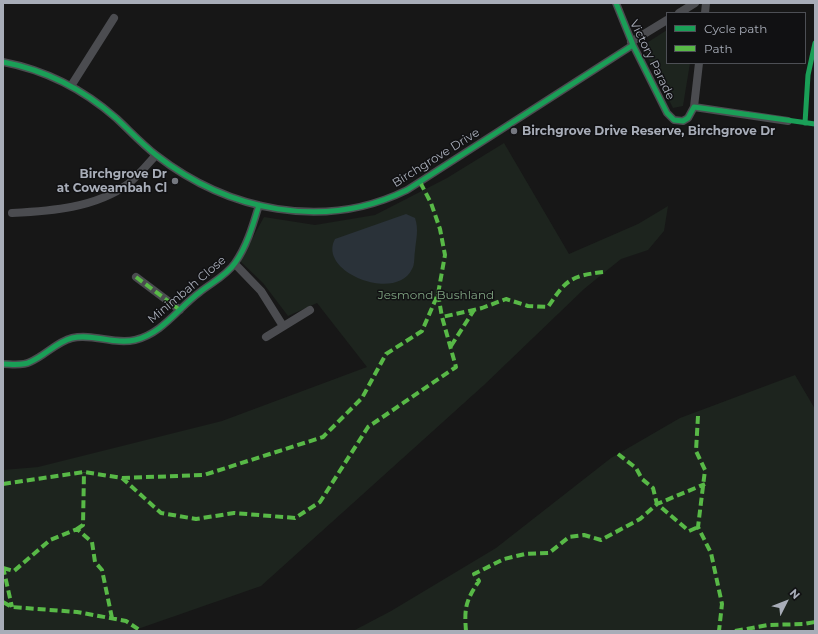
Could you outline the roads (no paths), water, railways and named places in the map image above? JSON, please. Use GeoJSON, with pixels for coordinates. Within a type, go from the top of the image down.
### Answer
{"type":"FeatureCollection","features":[{"type":"Feature","properties":{"kind":"street","name":"Victory Parade"},"geometry":{"type":"LineString","coordinates":[[616,3],[632,44],[670,116],[674,120],[685,120],[690,115],[694,107]]}},
{"type":"Feature","properties":{"kind":"street"},"geometry":{"type":"LineString","coordinates":[[681,12],[695,3]]}},
{"type":"Feature","properties":{"kind":"street"},"geometry":{"type":"LineString","coordinates":[[71,86],[114,18]]}},
{"type":"Feature","properties":{"kind":"street","name":"Birchgrove Drive"},"geometry":{"type":"LineString","coordinates":[[3,62],[41,72],[71,86],[98,103],[156,155],[193,179],[228,195],[259,205],[298,212],[318,213],[350,209],[392,197],[420,182],[666,21]]}},
{"type":"Feature","properties":{"kind":"street"},"geometry":{"type":"LineString","coordinates":[[699,64],[694,107],[788,121]]}},
{"type":"Feature","properties":{"kind":"street"},"geometry":{"type":"LineString","coordinates":[[12,213],[39,212],[96,201],[128,183],[156,155]]}},
{"type":"Feature","properties":{"kind":"street","name":"Minimbah Close"},"geometry":{"type":"LineString","coordinates":[[3,364],[29,363],[65,340],[83,336],[109,340],[134,340],[151,334],[167,324],[198,293],[220,278],[235,264],[251,233],[259,205]]}},
{"type":"Feature","properties":{"kind":"street"},"geometry":{"type":"LineString","coordinates":[[235,264],[261,291],[284,326]]}},
{"type":"Feature","properties":{"kind":"street"},"geometry":{"type":"LineString","coordinates":[[136,277],[180,310]]}},
{"type":"Feature","properties":{"kind":"street"},"geometry":{"type":"LineString","coordinates":[[266,337],[310,310]]}},
{"type":"Feature","properties":{"kind":"place","name":"Birchgrove Drive Reserve, Birchgrove Dr"},"geometry":{"type":"Point","coordinates":[514,131]}},
{"type":"Feature","properties":{"kind":"place","name":"Birchgrove Dr at Coweambah Cl"},"geometry":{"type":"Point","coordinates":[175,181]}},
{"type":"Feature","properties":{"kind":"park label","name":"Jesmond Bushland"},"geometry":{"type":"Point","coordinates":[436,295]}}]}
